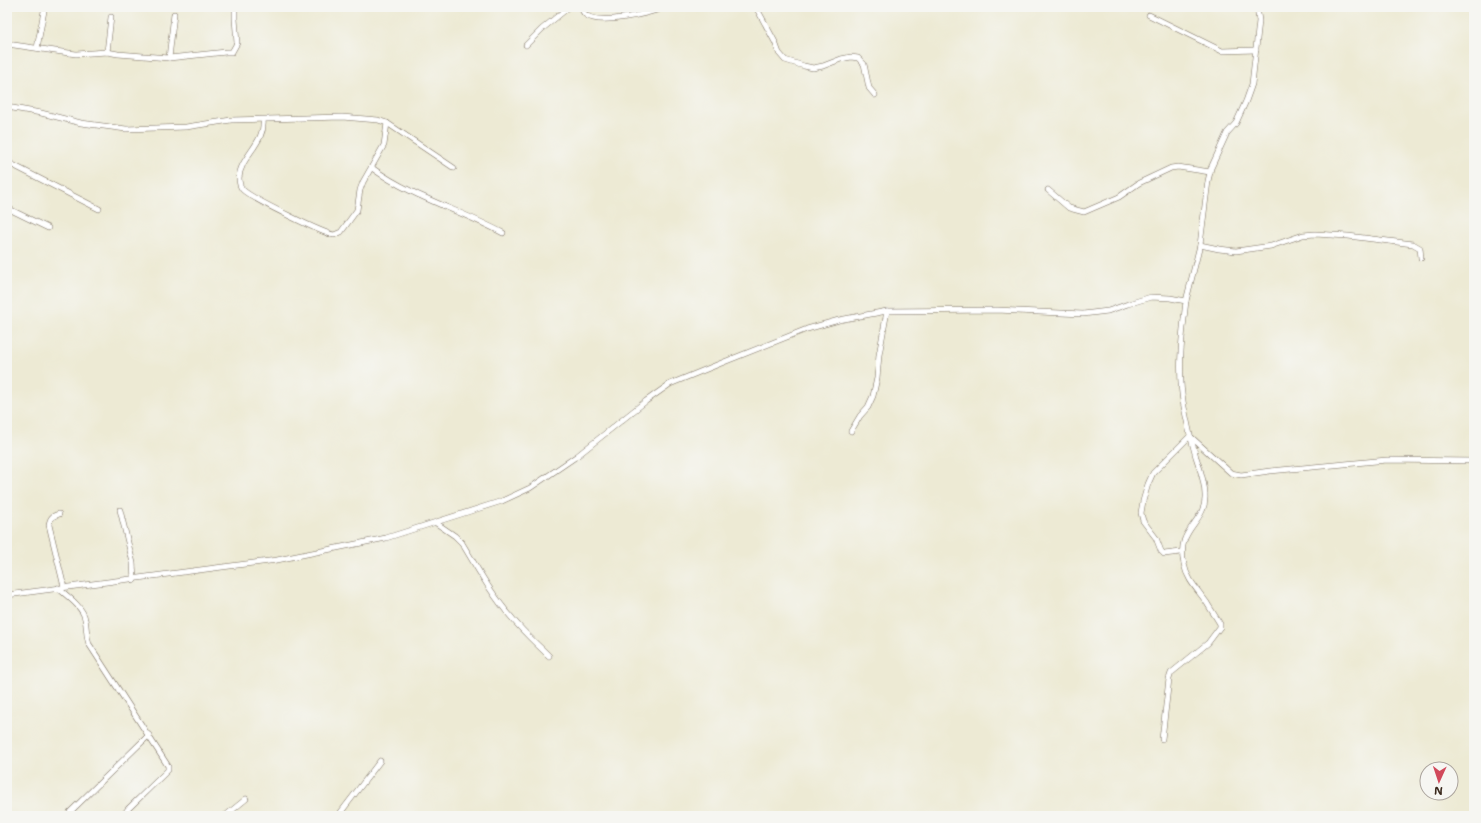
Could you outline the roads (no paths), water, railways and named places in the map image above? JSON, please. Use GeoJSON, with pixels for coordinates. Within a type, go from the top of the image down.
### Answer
{"type":"FeatureCollection","features":[{"type":"Feature","properties":{"kind":"street"},"geometry":{"type":"LineString","coordinates":[[7,44],[76,54],[107,52],[169,58],[232,52],[237,43],[235,7]]}},
{"type":"Feature","properties":{"kind":"street"},"geometry":{"type":"LineString","coordinates":[[526,45],[542,29],[569,7]]}},
{"type":"Feature","properties":{"kind":"street"},"geometry":{"type":"LineString","coordinates":[[581,7],[585,15],[596,19],[607,20],[666,7]]}},
{"type":"Feature","properties":{"kind":"street"},"geometry":{"type":"LineString","coordinates":[[756,7],[775,42],[779,53],[785,60],[813,68],[841,59],[858,58],[864,64],[869,88],[875,95]]}},
{"type":"Feature","properties":{"kind":"street"},"geometry":{"type":"LineString","coordinates":[[1162,739],[1171,673],[1208,643],[1219,631],[1220,627],[1220,624],[1207,603],[1191,583],[1184,566],[1182,543],[1185,535],[1203,511],[1205,502],[1203,480],[1190,436],[1181,386],[1180,355],[1186,301],[1200,245],[1210,172],[1228,134],[1236,123],[1252,84],[1259,21],[1257,7]]}},
{"type":"Feature","properties":{"kind":"street"},"geometry":{"type":"LineString","coordinates":[[37,48],[44,11]]}},
{"type":"Feature","properties":{"kind":"street"},"geometry":{"type":"LineString","coordinates":[[169,58],[174,14]]}},
{"type":"Feature","properties":{"kind":"street"},"geometry":{"type":"LineString","coordinates":[[1149,15],[1222,51],[1256,50]]}},
{"type":"Feature","properties":{"kind":"street"},"geometry":{"type":"LineString","coordinates":[[107,52],[111,17]]}},
{"type":"Feature","properties":{"kind":"street"},"geometry":{"type":"LineString","coordinates":[[7,107],[41,113],[80,123],[126,129],[186,127],[231,120],[342,117],[378,120],[387,123],[454,168]]}},
{"type":"Feature","properties":{"kind":"street"},"geometry":{"type":"LineString","coordinates":[[263,120],[264,129],[241,171],[239,184],[242,189],[330,234],[337,235],[354,216],[358,206],[360,190],[384,145],[387,123]]}},
{"type":"Feature","properties":{"kind":"street"},"geometry":{"type":"LineString","coordinates":[[7,162],[99,209]]}},
{"type":"Feature","properties":{"kind":"street"},"geometry":{"type":"LineString","coordinates":[[1048,190],[1069,208],[1084,212],[1119,197],[1139,183],[1171,168],[1178,167],[1210,172]]}},
{"type":"Feature","properties":{"kind":"street"},"geometry":{"type":"LineString","coordinates":[[372,168],[388,180],[407,190],[480,220],[503,232]]}},
{"type":"Feature","properties":{"kind":"street"},"geometry":{"type":"LineString","coordinates":[[7,208],[48,228]]}},
{"type":"Feature","properties":{"kind":"street"},"geometry":{"type":"LineString","coordinates":[[1200,245],[1236,251],[1271,246],[1303,235],[1348,236],[1413,244],[1420,248],[1421,258]]}},
{"type":"Feature","properties":{"kind":"street"},"geometry":{"type":"LineString","coordinates":[[7,595],[64,587],[134,580],[277,560],[386,538],[436,523],[502,501],[530,488],[577,456],[646,401],[670,384],[807,329],[839,320],[887,311],[997,310],[1083,314],[1108,311],[1152,297],[1186,301]]}},
{"type":"Feature","properties":{"kind":"street"},"geometry":{"type":"LineString","coordinates":[[852,431],[860,416],[868,407],[873,396],[887,311]]}},
{"type":"Feature","properties":{"kind":"street"},"geometry":{"type":"LineString","coordinates":[[1190,436],[1230,473],[1241,475],[1387,460],[1474,462]]}},
{"type":"Feature","properties":{"kind":"street"},"geometry":{"type":"LineString","coordinates":[[1182,552],[1164,554],[1161,551],[1156,538],[1143,521],[1141,513],[1148,484],[1153,473],[1190,436]]}},
{"type":"Feature","properties":{"kind":"street"},"geometry":{"type":"LineString","coordinates":[[120,510],[133,563],[134,580]]}},
{"type":"Feature","properties":{"kind":"street"},"geometry":{"type":"LineString","coordinates":[[58,514],[52,516],[50,525],[64,587]]}},
{"type":"Feature","properties":{"kind":"street"},"geometry":{"type":"LineString","coordinates":[[436,523],[455,536],[462,543],[495,596],[511,617],[525,633],[550,656]]}},
{"type":"Feature","properties":{"kind":"street"},"geometry":{"type":"LineString","coordinates":[[58,588],[83,613],[85,619],[86,637],[98,661],[149,735],[168,766],[168,770],[128,809],[123,816]]}},
{"type":"Feature","properties":{"kind":"street"},"geometry":{"type":"LineString","coordinates":[[70,812],[149,735]]}},
{"type":"Feature","properties":{"kind":"street"},"geometry":{"type":"LineString","coordinates":[[340,816],[341,812],[380,761]]}},
{"type":"Feature","properties":{"kind":"street"},"geometry":{"type":"LineString","coordinates":[[225,816],[246,799]]}}]}
